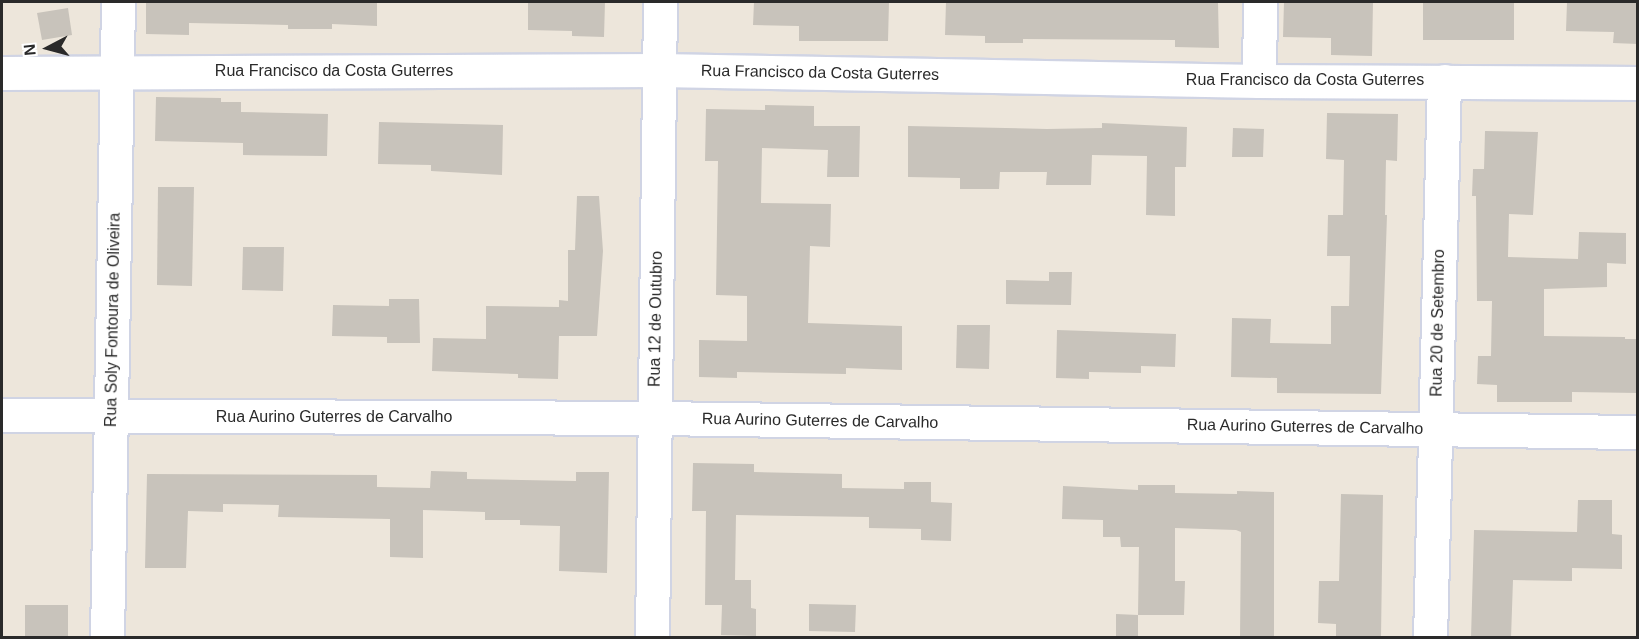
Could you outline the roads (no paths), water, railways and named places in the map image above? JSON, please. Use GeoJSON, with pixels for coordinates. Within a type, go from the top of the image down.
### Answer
{"type":"FeatureCollection","features":[{"type":"Feature","properties":{"kind":"street","name":"Rua Soly Fontoura de Oliveira"},"geometry":{"type":"LineString","coordinates":[[107,638],[118,2]]}},
{"type":"Feature","properties":{"kind":"street","name":"Rua 12 de Outubro"},"geometry":{"type":"LineString","coordinates":[[652,638],[660,2]]}},
{"type":"Feature","properties":{"kind":"street"},"geometry":{"type":"LineString","coordinates":[[1259,81],[1260,2]]}},
{"type":"Feature","properties":{"kind":"street","name":"Rua Francisco da Costa Guterres"},"geometry":{"type":"LineString","coordinates":[[2,73],[659,70],[1259,81],[1638,83]]}},
{"type":"Feature","properties":{"kind":"street","name":"Rua 20 de Setembro"},"geometry":{"type":"LineString","coordinates":[[1430,638],[1444,81]]}},
{"type":"Feature","properties":{"kind":"street","name":"Rua Aurino Guterres de Carvalho"},"geometry":{"type":"LineString","coordinates":[[2,415],[654,418],[1638,432]]}}]}
